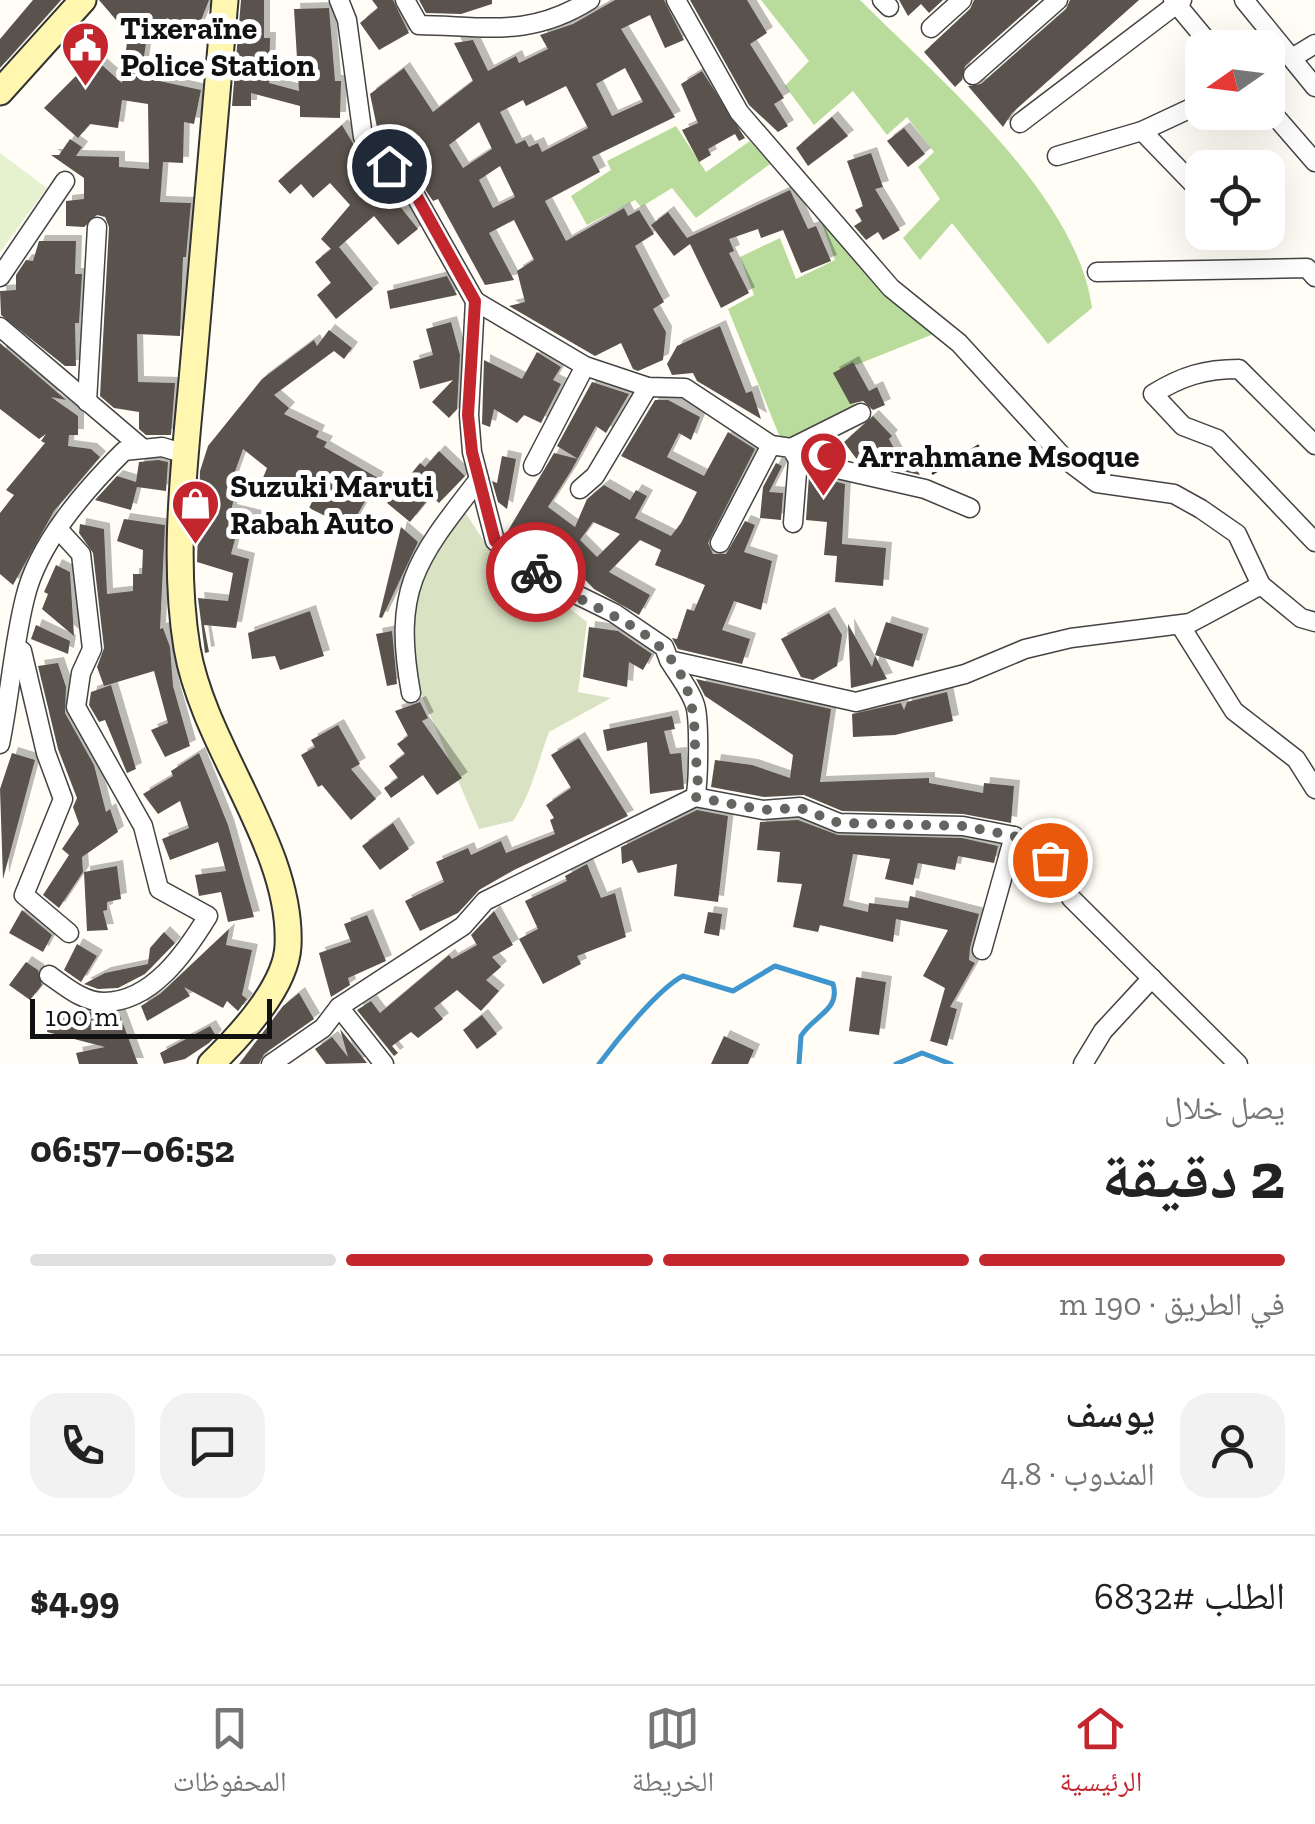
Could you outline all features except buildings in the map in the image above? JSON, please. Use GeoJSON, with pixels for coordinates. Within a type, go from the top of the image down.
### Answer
{"type":"FeatureCollection","features":[{"type":"Feature","properties":{"kind":"main road"},"geometry":{"type":"LineString","coordinates":[[0,92],[84,0]]}},
{"type":"Feature","properties":{"kind":"main road"},"geometry":{"type":"LineString","coordinates":[[211,1064],[247,1028],[288,949],[284,897],[268,848],[214,739],[187,646],[181,534],[225,0]]}},
{"type":"Feature","properties":{"kind":"street"},"geometry":{"type":"LineString","coordinates":[[339,0],[348,20],[363,137],[416,195],[475,301],[585,366],[648,387],[685,388],[771,445],[909,488],[925,489],[970,508]]}},
{"type":"Feature","properties":{"kind":"street"},"geometry":{"type":"LineString","coordinates":[[405,0],[418,25],[490,31],[539,26],[590,0]]}},
{"type":"Feature","properties":{"kind":"street"},"geometry":{"type":"LineString","coordinates":[[676,0],[739,112],[891,288],[959,343],[1065,459],[1097,483],[1174,494],[1200,509],[1236,534],[1262,585],[1301,618],[1315,622]]}},
{"type":"Feature","properties":{"kind":"street"},"geometry":{"type":"LineString","coordinates":[[931,28],[962,0]]}},
{"type":"Feature","properties":{"kind":"street"},"geometry":{"type":"LineString","coordinates":[[973,75],[1058,0]]}},
{"type":"Feature","properties":{"kind":"street"},"geometry":{"type":"LineString","coordinates":[[1244,0],[1315,87]]}},
{"type":"Feature","properties":{"kind":"street"},"geometry":{"type":"LineString","coordinates":[[1020,123],[1177,1],[1199,30]]}},
{"type":"Feature","properties":{"kind":"street"},"geometry":{"type":"LineString","coordinates":[[1292,58],[1315,44]]}},
{"type":"Feature","properties":{"kind":"street"},"geometry":{"type":"LineString","coordinates":[[1056,156],[1142,132],[1185,111]]}},
{"type":"Feature","properties":{"kind":"street"},"geometry":{"type":"LineString","coordinates":[[1285,128],[1315,162]]}},
{"type":"Feature","properties":{"kind":"street"},"geometry":{"type":"LineString","coordinates":[[1142,132],[1185,176]]}},
{"type":"Feature","properties":{"kind":"street"},"geometry":{"type":"LineString","coordinates":[[0,277],[65,182]]}},
{"type":"Feature","properties":{"kind":"street"},"geometry":{"type":"LineString","coordinates":[[87,402],[98,227]]}},
{"type":"Feature","properties":{"kind":"street"},"geometry":{"type":"LineString","coordinates":[[1096,272],[1312,268]]}},
{"type":"Feature","properties":{"kind":"street"},"geometry":{"type":"LineString","coordinates":[[475,301],[468,415],[495,541],[549,581],[614,613],[664,647],[696,708],[695,750],[700,780],[695,797]]}},
{"type":"Feature","properties":{"kind":"street"},"geometry":{"type":"LineString","coordinates":[[0,327],[141,448]]}},
{"type":"Feature","properties":{"kind":"street"},"geometry":{"type":"LineString","coordinates":[[533,466],[585,366]]}},
{"type":"Feature","properties":{"kind":"street"},"geometry":{"type":"LineString","coordinates":[[1315,445],[1239,370],[1210,370],[1182,376],[1153,394],[1183,426],[1217,439],[1315,542]]}},
{"type":"Feature","properties":{"kind":"street"},"geometry":{"type":"LineString","coordinates":[[580,489],[595,476],[648,387]]}},
{"type":"Feature","properties":{"kind":"street"},"geometry":{"type":"LineString","coordinates":[[795,454],[861,413]]}},
{"type":"Feature","properties":{"kind":"street"},"geometry":{"type":"LineString","coordinates":[[720,543],[771,445]]}},
{"type":"Feature","properties":{"kind":"street"},"geometry":{"type":"LineString","coordinates":[[0,743],[25,596],[38,562],[124,451],[141,448],[186,454]]}},
{"type":"Feature","properties":{"kind":"street"},"geometry":{"type":"LineString","coordinates":[[793,523],[795,454]]}},
{"type":"Feature","properties":{"kind":"street"},"geometry":{"type":"LineString","coordinates":[[412,693],[402,617],[410,585],[428,544],[479,480]]}},
{"type":"Feature","properties":{"kind":"street"},"geometry":{"type":"LineString","coordinates":[[49,975],[78,995],[104,1002],[131,994],[164,976],[189,948],[208,916],[159,889],[143,826],[76,707],[81,673],[92,649],[82,554],[59,530]]}},
{"type":"Feature","properties":{"kind":"street"},"geometry":{"type":"LineString","coordinates":[[669,660],[856,702],[964,674],[1026,649],[1070,638],[1180,625],[1262,585]]}},
{"type":"Feature","properties":{"kind":"street"},"geometry":{"type":"LineString","coordinates":[[1180,625],[1234,711],[1296,759],[1315,788]]}},
{"type":"Feature","properties":{"kind":"street"},"geometry":{"type":"LineString","coordinates":[[19,636],[42,738],[64,799],[24,895],[69,932]]}},
{"type":"Feature","properties":{"kind":"street"},"geometry":{"type":"LineString","coordinates":[[271,1064],[323,1028],[339,1007],[440,943],[486,901],[695,797],[763,810],[800,808],[839,823],[963,826],[1014,836],[1050,860],[1071,898],[1238,1064]]}},
{"type":"Feature","properties":{"kind":"street"},"geometry":{"type":"LineString","coordinates":[[982,950],[1014,836]]}},
{"type":"Feature","properties":{"kind":"street"},"geometry":{"type":"LineString","coordinates":[[1083,1064],[1102,1031],[1152,978]]}},
{"type":"Feature","properties":{"kind":"street"},"geometry":{"type":"LineString","coordinates":[[339,1007],[384,1064]]}},
{"type":"Feature","properties":{"kind":"path"},"geometry":{"type":"LineString","coordinates":[[909,488],[981,444]]}},
{"type":"Feature","properties":{"kind":"green space"},"geometry":{"type":"Polygon","coordinates":[[[761,0],[860,0],[964,102],[1033,182],[1061,223],[1081,266],[1092,308],[1048,344],[952,223],[920,260],[903,238],[940,199],[918,167],[934,152],[907,117],[887,135],[853,91],[814,125],[785,86],[809,61],[761,0]]]}},
{"type":"Feature","properties":{"kind":"green space"},"geometry":{"type":"Polygon","coordinates":[[[676,126],[706,172],[750,141],[770,164],[696,218],[672,188],[641,207],[635,200],[587,225],[571,196],[611,170],[607,161],[676,126]]]}},
{"type":"Feature","properties":{"kind":"green space"},"geometry":{"type":"Polygon","coordinates":[[[0,153],[47,188],[0,252],[0,153]]]}},
{"type":"Feature","properties":{"kind":"green space"},"geometry":{"type":"Polygon","coordinates":[[[829,221],[941,331],[836,373],[859,411],[786,440],[779,435],[728,309],[754,295],[740,257],[780,238],[796,279],[835,260],[822,224],[829,221]]]}},
{"type":"Feature","properties":{"kind":"green space"},"geometry":{"type":"Polygon","coordinates":[[[465,512],[484,541],[587,622],[578,692],[611,698],[549,732],[530,789],[513,821],[479,829],[411,671],[409,605],[441,536],[465,512]]]}},
{"type":"Feature","properties":{"kind":"waterway"},"geometry":{"type":"LineString","coordinates":[[599,1064],[650,1003],[683,976],[733,991],[775,966],[833,984],[830,1007],[801,1036],[799,1064]]}},
{"type":"Feature","properties":{"kind":"waterway"},"geometry":{"type":"LineString","coordinates":[[896,1064],[922,1053],[951,1064]]}},
{"type":"Feature","properties":{"kind":"way so far"},"geometry":{"type":"LineString","coordinates":[[536,572],[614,613],[664,647],[696,708],[695,750],[700,780],[695,797],[763,810],[778,806],[800,808],[839,823],[963,826],[1014,836],[1050,860]]}},
{"type":"Feature","properties":{"kind":"place","name":"Tixeraïne Police Station"},"geometry":{"type":"Point","coordinates":[85,88]}},
{"type":"Feature","properties":{"kind":"place","name":"Arrahmane Msoque"},"geometry":{"type":"Point","coordinates":[823,498]}},
{"type":"Feature","properties":{"kind":"place","name":"Suzuki Maruti Rabah Auto"},"geometry":{"type":"Point","coordinates":[195,546]}},
{"type":"Feature","properties":{"kind":"route"},"geometry":{"type":"LineString","coordinates":[[389,166],[416,195],[454,256],[475,301],[468,415],[472,452],[495,541],[536,572]]}}]}
